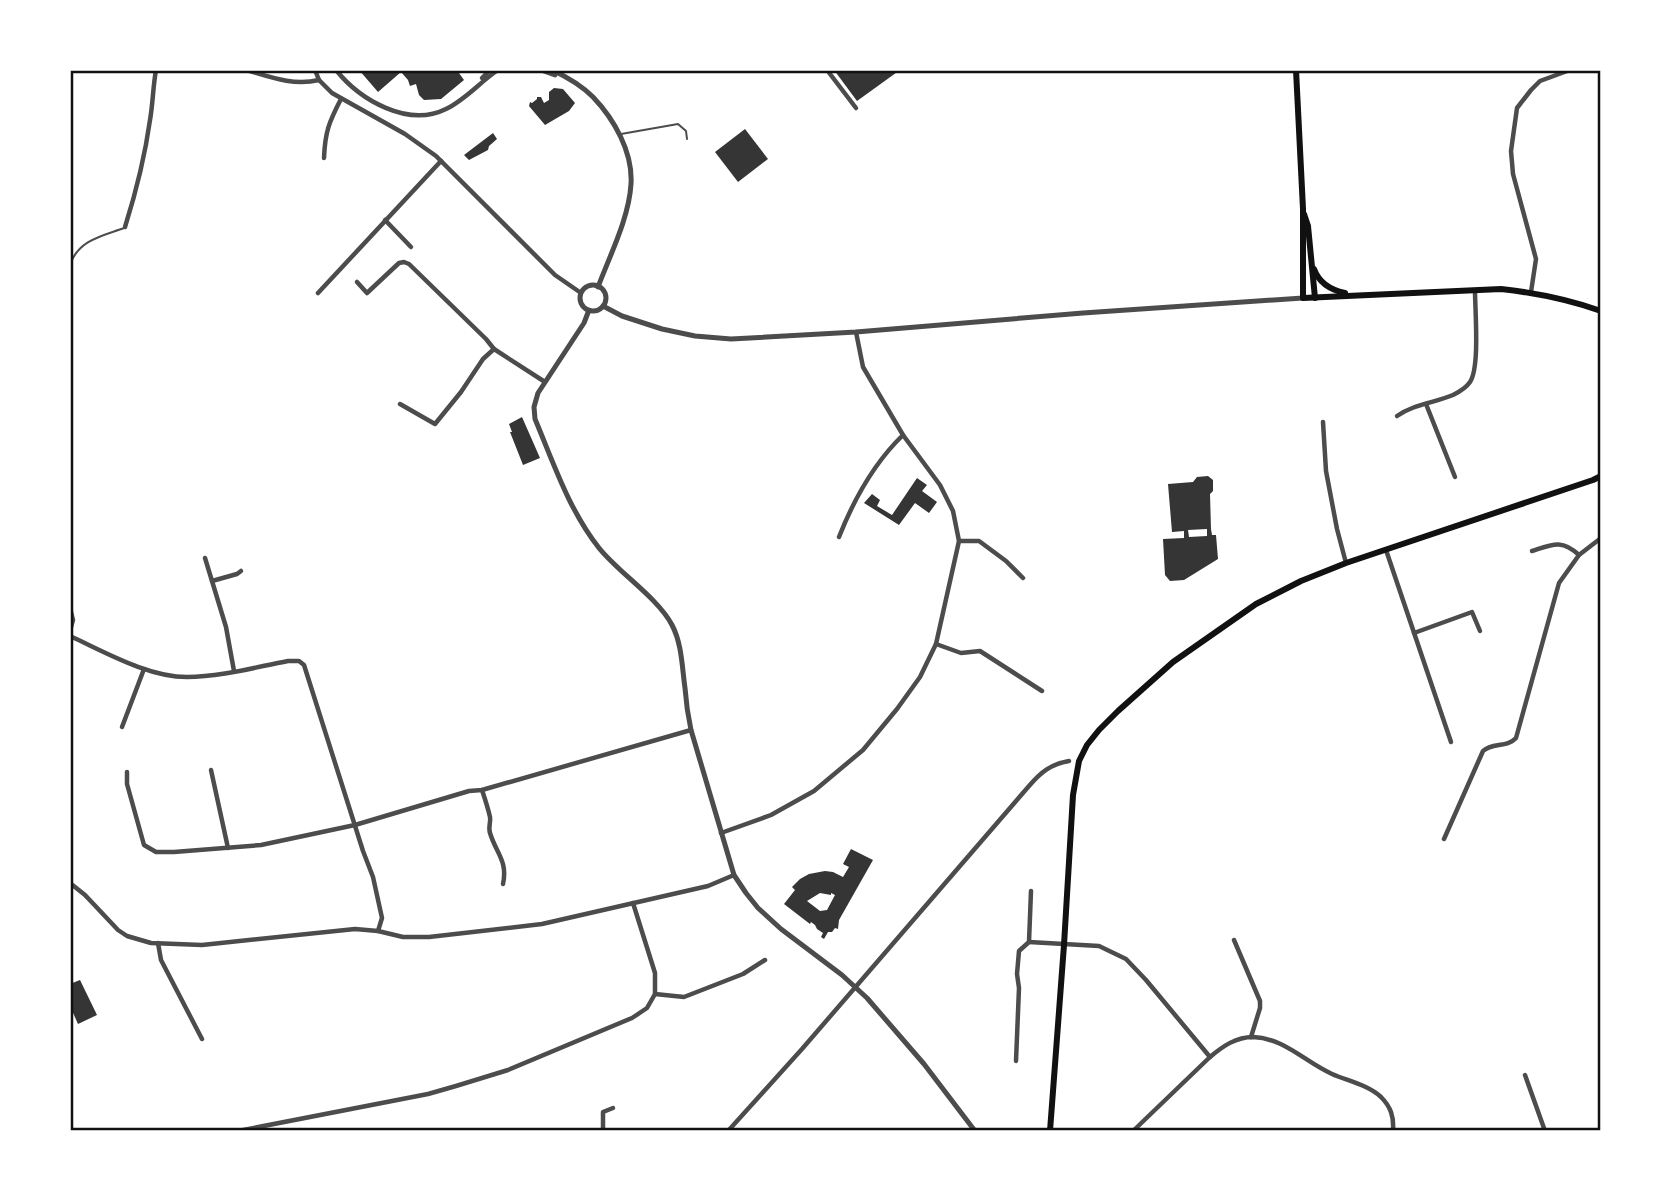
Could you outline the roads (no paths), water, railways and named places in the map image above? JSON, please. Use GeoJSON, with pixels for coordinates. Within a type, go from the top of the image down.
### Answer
{"type":"FeatureCollection","features":[{"type":"Feature","properties":{"kind":"main road"},"geometry":{"type":"LineString","coordinates":[[1296,70],[1303,209],[1303,298],[1501,289],[1556,296],[1601,311]]}},
{"type":"Feature","properties":{"kind":"main road"},"geometry":{"type":"LineString","coordinates":[[1303,209],[1308,226],[1315,298]]}},
{"type":"Feature","properties":{"kind":"main road"},"geometry":{"type":"LineString","coordinates":[[1311,263],[1324,284],[1339,292],[1354,295]]}},
{"type":"Feature","properties":{"kind":"main road"},"geometry":{"type":"LineString","coordinates":[[1049,1131],[1065,945],[1073,795],[1079,761],[1090,741],[1118,711],[1173,662],[1267,598],[1346,563],[1601,476]]}},
{"type":"Feature","properties":{"kind":"street"},"geometry":{"type":"LineString","coordinates":[[125,228],[142,163],[156,70]]}},
{"type":"Feature","properties":{"kind":"street"},"geometry":{"type":"LineString","coordinates":[[246,70],[285,81],[304,83],[319,80]]}},
{"type":"Feature","properties":{"kind":"street"},"geometry":{"type":"LineString","coordinates":[[315,70],[327,89],[405,134],[441,161],[555,275],[581,293]]}},
{"type":"Feature","properties":{"kind":"street"},"geometry":{"type":"LineString","coordinates":[[336,70],[355,90],[380,105],[392,111],[416,115],[447,109],[498,70]]}},
{"type":"Feature","properties":{"kind":"street"},"geometry":{"type":"LineString","coordinates":[[475,87],[490,70]]}},
{"type":"Feature","properties":{"kind":"street"},"geometry":{"type":"LineString","coordinates":[[541,70],[564,77]]}},
{"type":"Feature","properties":{"kind":"street"},"geometry":{"type":"LineString","coordinates":[[552,70],[592,95],[620,134],[628,157],[632,182],[626,212],[598,287]]}},
{"type":"Feature","properties":{"kind":"street"},"geometry":{"type":"LineString","coordinates":[[827,70],[856,108]]}},
{"type":"Feature","properties":{"kind":"street"},"geometry":{"type":"LineString","coordinates":[[1531,292],[1536,259],[1513,174],[1511,151],[1517,107],[1540,81],[1570,70]]}},
{"type":"Feature","properties":{"kind":"street"},"geometry":{"type":"LineString","coordinates":[[324,158],[329,121],[341,99]]}},
{"type":"Feature","properties":{"kind":"street"},"geometry":{"type":"LineString","coordinates":[[318,293],[441,161]]}},
{"type":"Feature","properties":{"kind":"street"},"geometry":{"type":"LineString","coordinates":[[386,220],[411,247]]}},
{"type":"Feature","properties":{"kind":"street"},"geometry":{"type":"LineString","coordinates":[[357,282],[367,293],[399,262],[409,264],[486,338],[494,349],[545,382]]}},
{"type":"Feature","properties":{"kind":"street"},"geometry":{"type":"LineString","coordinates":[[588,286],[598,287],[605,297],[603,306],[598,310],[589,310],[581,303],[581,293],[588,286]]}},
{"type":"Feature","properties":{"kind":"street"},"geometry":{"type":"LineString","coordinates":[[1397,416],[1405,410],[1452,396],[1465,388],[1474,375],[1475,290]]}},
{"type":"Feature","properties":{"kind":"street"},"geometry":{"type":"LineString","coordinates":[[603,306],[622,316],[662,329],[723,339],[856,332],[1303,298]]}},
{"type":"Feature","properties":{"kind":"street"},"geometry":{"type":"LineString","coordinates":[[589,310],[584,323],[538,393],[534,407],[535,419],[571,505],[584,528],[601,551],[653,601],[671,623],[680,649],[691,730],[734,875],[758,908],[855,986],[924,1064],[975,1131]]}},
{"type":"Feature","properties":{"kind":"street"},"geometry":{"type":"LineString","coordinates":[[721,833],[771,815],[814,791],[863,750],[920,677],[936,644],[959,541],[953,510],[940,485],[903,435],[863,367],[856,332]]}},
{"type":"Feature","properties":{"kind":"street"},"geometry":{"type":"LineString","coordinates":[[400,404],[435,424],[483,359],[494,349]]}},
{"type":"Feature","properties":{"kind":"street"},"geometry":{"type":"LineString","coordinates":[[1426,404],[1455,477]]}},
{"type":"Feature","properties":{"kind":"street"},"geometry":{"type":"LineString","coordinates":[[1323,422],[1326,471],[1346,563]]}},
{"type":"Feature","properties":{"kind":"street"},"geometry":{"type":"LineString","coordinates":[[839,537],[870,472],[885,452],[903,435]]}},
{"type":"Feature","properties":{"kind":"street"},"geometry":{"type":"LineString","coordinates":[[1444,839],[1483,751],[1487,747],[1510,743],[1516,738],[1556,590],[1562,577],[1579,555],[1601,538]]}},
{"type":"Feature","properties":{"kind":"street"},"geometry":{"type":"LineString","coordinates":[[959,541],[979,541],[1023,578]]}},
{"type":"Feature","properties":{"kind":"street"},"geometry":{"type":"LineString","coordinates":[[1532,551],[1561,544],[1567,545],[1579,555]]}},
{"type":"Feature","properties":{"kind":"street"},"geometry":{"type":"LineString","coordinates":[[1385,550],[1451,742]]}},
{"type":"Feature","properties":{"kind":"street"},"geometry":{"type":"LineString","coordinates":[[205,558],[226,627],[234,671]]}},
{"type":"Feature","properties":{"kind":"street"},"geometry":{"type":"LineString","coordinates":[[212,582],[241,571]]}},
{"type":"Feature","properties":{"kind":"street"},"geometry":{"type":"LineString","coordinates":[[70,608],[73,620],[70,634],[162,674],[205,676],[288,661],[304,665],[373,877],[382,918],[378,931]]}},
{"type":"Feature","properties":{"kind":"street"},"geometry":{"type":"LineString","coordinates":[[1414,633],[1472,612],[1480,631]]}},
{"type":"Feature","properties":{"kind":"street"},"geometry":{"type":"LineString","coordinates":[[936,644],[961,653],[980,651],[1042,691]]}},
{"type":"Feature","properties":{"kind":"street"},"geometry":{"type":"LineString","coordinates":[[122,727],[144,668]]}},
{"type":"Feature","properties":{"kind":"street"},"geometry":{"type":"LineString","coordinates":[[127,772],[127,784],[144,845],[156,852],[228,848],[261,845],[355,825],[691,730]]}},
{"type":"Feature","properties":{"kind":"street"},"geometry":{"type":"LineString","coordinates":[[731,1130],[1040,774],[1049,767],[1069,761]]}},
{"type":"Feature","properties":{"kind":"street"},"geometry":{"type":"LineString","coordinates":[[211,770],[228,848]]}},
{"type":"Feature","properties":{"kind":"street"},"geometry":{"type":"LineString","coordinates":[[482,790],[491,820],[488,828],[506,873],[503,884]]}},
{"type":"Feature","properties":{"kind":"street"},"geometry":{"type":"LineString","coordinates":[[70,883],[85,895],[106,919],[124,934],[139,941],[202,944],[355,929],[403,937],[429,937],[542,924],[708,886],[734,875]]}},
{"type":"Feature","properties":{"kind":"street"},"geometry":{"type":"LineString","coordinates":[[1016,1061],[1019,951],[1028,942],[1031,891]]}},
{"type":"Feature","properties":{"kind":"street"},"geometry":{"type":"LineString","coordinates":[[238,1131],[428,1094],[508,1070],[632,1018],[647,1008],[656,994],[655,973],[633,903]]}},
{"type":"Feature","properties":{"kind":"street"},"geometry":{"type":"LineString","coordinates":[[1234,940],[1260,1001],[1251,1037]]}},
{"type":"Feature","properties":{"kind":"street"},"geometry":{"type":"LineString","coordinates":[[1028,942],[1099,946],[1126,959],[1210,1057]]}},
{"type":"Feature","properties":{"kind":"street"},"geometry":{"type":"LineString","coordinates":[[158,943],[161,960],[202,1040]]}},
{"type":"Feature","properties":{"kind":"street"},"geometry":{"type":"LineString","coordinates":[[656,994],[684,997],[743,974],[765,960]]}},
{"type":"Feature","properties":{"kind":"street"},"geometry":{"type":"LineString","coordinates":[[1133,1131],[1226,1044],[1251,1037],[1270,1039],[1330,1073],[1381,1097],[1393,1112],[1393,1131]]}},
{"type":"Feature","properties":{"kind":"street"},"geometry":{"type":"LineString","coordinates":[[1525,1075],[1545,1131]]}},
{"type":"Feature","properties":{"kind":"street"},"geometry":{"type":"LineString","coordinates":[[603,1131],[603,1112],[612,1108]]}},
{"type":"Feature","properties":{"kind":"lane"},"geometry":{"type":"LineString","coordinates":[[620,134],[678,124],[686,131],[687,139]]}},
{"type":"Feature","properties":{"kind":"lane"},"geometry":{"type":"LineString","coordinates":[[70,265],[87,241],[125,228]]}}]}
